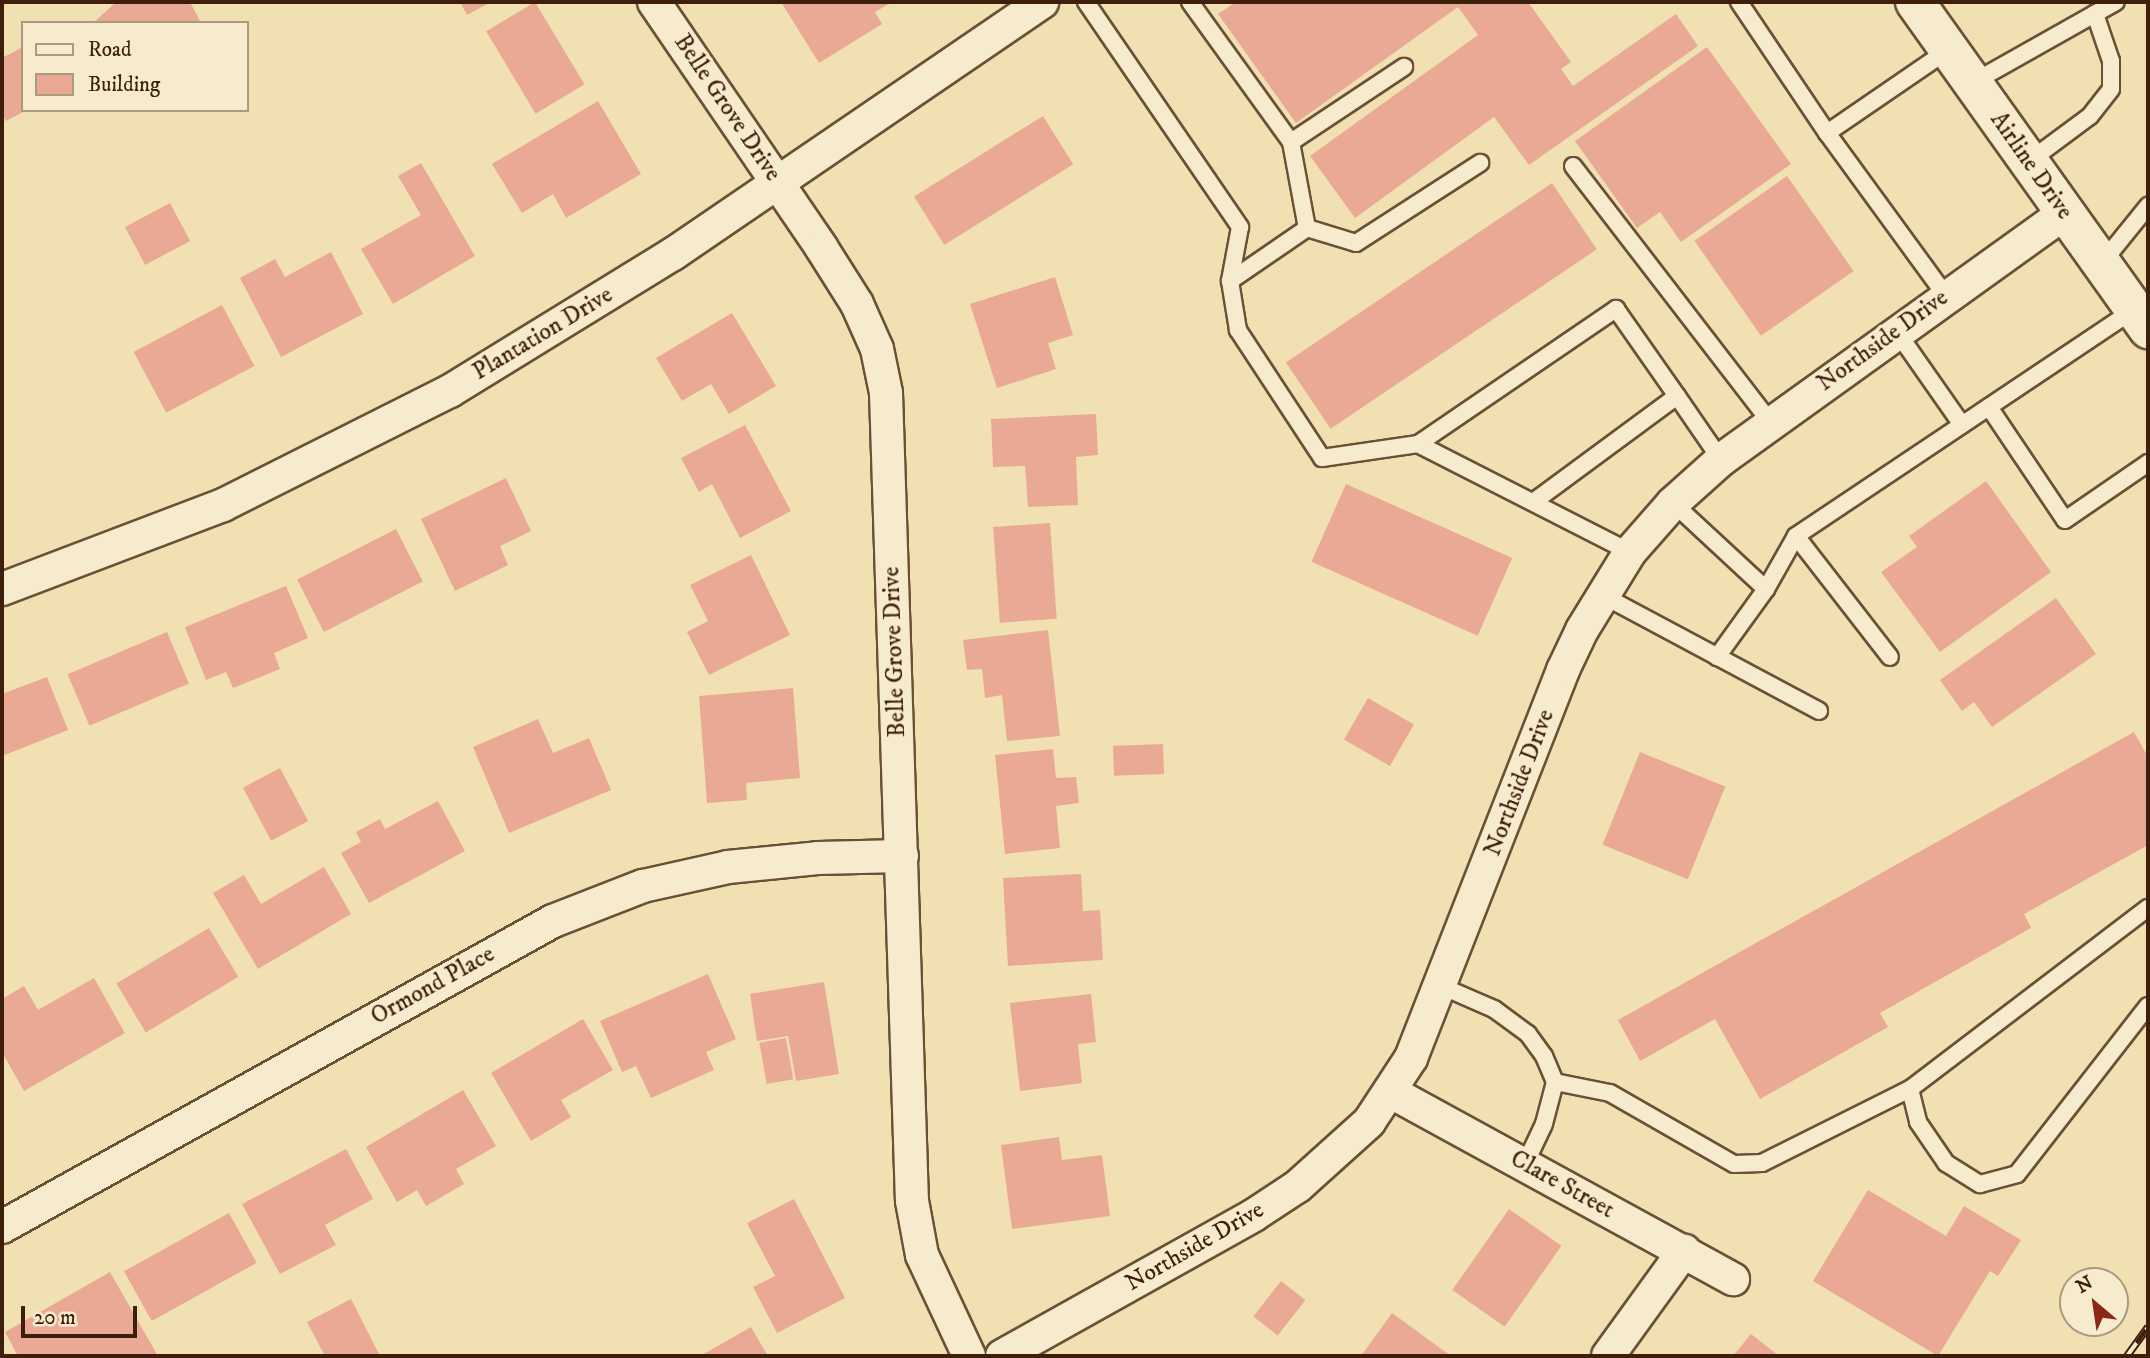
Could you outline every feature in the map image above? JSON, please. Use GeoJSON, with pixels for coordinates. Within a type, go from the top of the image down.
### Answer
{"type":"FeatureCollection","features":[{"type":"Feature","properties":{"kind":"main road","name":"Airline Drive"},"geometry":{"type":"LineString","coordinates":[[1915,2],[2141,320]]}},
{"type":"Feature","properties":{"kind":"street","name":"Belle Grove Drive"},"geometry":{"type":"LineString","coordinates":[[654,2],[857,304],[877,349],[886,393],[912,1201],[922,1255],[969,1356]]}},
{"type":"Feature","properties":{"kind":"street","name":"Plantation Drive"},"geometry":{"type":"LineString","coordinates":[[2,589],[223,505],[450,391],[673,254],[1042,2]]}},
{"type":"Feature","properties":{"kind":"street","name":"Northside Drive"},"geometry":{"type":"LineString","coordinates":[[1002,1356],[1298,1186],[1340,1152],[1391,1092],[1441,986],[1563,670],[1602,595],[1630,552],[1673,503],[1721,460],[1770,422],[2064,213]]}},
{"type":"Feature","properties":{"kind":"street","name":"Ormond Place"},"geometry":{"type":"LineString","coordinates":[[2,1227],[553,920],[643,886],[728,867],[818,858],[902,856]]}},
{"type":"Feature","properties":{"kind":"street","name":"Clare Street"},"geometry":{"type":"LineString","coordinates":[[1391,1092],[1733,1279]]}},
{"type":"Feature","properties":{"kind":"street"},"geometry":{"type":"LineString","coordinates":[[1608,1356],[1684,1251]]}},
{"type":"Feature","properties":{"kind":"lane"},"geometry":{"type":"LineString","coordinates":[[1086,2],[1240,227],[1230,281],[1238,330],[1322,458],[1418,444],[1616,309],[1721,460]]}},
{"type":"Feature","properties":{"kind":"lane"},"geometry":{"type":"LineString","coordinates":[[1190,2],[1291,142],[1307,228]]}},
{"type":"Feature","properties":{"kind":"lane"},"geometry":{"type":"LineString","coordinates":[[1739,2],[1827,133],[1946,296]]}},
{"type":"Feature","properties":{"kind":"lane"},"geometry":{"type":"LineString","coordinates":[[1972,83],[2116,2]]}},
{"type":"Feature","properties":{"kind":"lane"},"geometry":{"type":"LineString","coordinates":[[2028,162],[2090,116],[2111,89],[2111,61],[2095,14]]}},
{"type":"Feature","properties":{"kind":"lane"},"geometry":{"type":"LineString","coordinates":[[1827,133],[1948,50]]}},
{"type":"Feature","properties":{"kind":"lane"},"geometry":{"type":"LineString","coordinates":[[1291,142],[1404,66]]}},
{"type":"Feature","properties":{"kind":"lane"},"geometry":{"type":"LineString","coordinates":[[1307,228],[1356,243],[1480,163]]}},
{"type":"Feature","properties":{"kind":"lane"},"geometry":{"type":"LineString","coordinates":[[1573,166],[1770,422]]}},
{"type":"Feature","properties":{"kind":"lane"},"geometry":{"type":"LineString","coordinates":[[2101,264],[2148,206]]}},
{"type":"Feature","properties":{"kind":"lane"},"geometry":{"type":"LineString","coordinates":[[1230,281],[1307,228]]}},
{"type":"Feature","properties":{"kind":"lane"},"geometry":{"type":"LineString","coordinates":[[1717,657],[1766,589],[1796,536],[1989,407],[2141,320]]}},
{"type":"Feature","properties":{"kind":"lane"},"geometry":{"type":"LineString","coordinates":[[1897,332],[1962,425]]}},
{"type":"Feature","properties":{"kind":"lane"},"geometry":{"type":"LineString","coordinates":[[1533,502],[1677,396]]}},
{"type":"Feature","properties":{"kind":"lane"},"geometry":{"type":"LineString","coordinates":[[1989,407],[2065,520],[2148,463]]}},
{"type":"Feature","properties":{"kind":"lane"},"geometry":{"type":"LineString","coordinates":[[1418,444],[1630,552]]}},
{"type":"Feature","properties":{"kind":"lane"},"geometry":{"type":"LineString","coordinates":[[1673,503],[1766,589]]}},
{"type":"Feature","properties":{"kind":"lane"},"geometry":{"type":"LineString","coordinates":[[1796,536],[1890,657]]}},
{"type":"Feature","properties":{"kind":"lane"},"geometry":{"type":"LineString","coordinates":[[1602,595],[1819,711]]}},
{"type":"Feature","properties":{"kind":"lane"},"geometry":{"type":"LineString","coordinates":[[1555,1082],[1610,1093],[1734,1164],[1762,1163],[1910,1089],[2148,908]]}},
{"type":"Feature","properties":{"kind":"lane"},"geometry":{"type":"LineString","coordinates":[[1441,986],[1494,1009],[1528,1034],[1544,1056],[1555,1082],[1544,1124],[1525,1164]]}},
{"type":"Feature","properties":{"kind":"lane"},"geometry":{"type":"LineString","coordinates":[[1910,1089],[1918,1122],[1946,1163],[1980,1184],[2017,1174],[2148,1006]]}},
{"type":"Feature","properties":{"kind":"building"},"geometry":{"type":"Polygon","coordinates":[[[116,2],[190,2],[200,21],[95,21],[116,2]]]}},
{"type":"Feature","properties":{"kind":"building"},"geometry":{"type":"Polygon","coordinates":[[[460,2],[491,2],[467,15],[460,2]]]}},
{"type":"Feature","properties":{"kind":"building"},"geometry":{"type":"Polygon","coordinates":[[[535,2],[584,84],[536,114],[486,31],[535,2]]]}},
{"type":"Feature","properties":{"kind":"building"},"geometry":{"type":"Polygon","coordinates":[[[781,2],[892,2],[875,12],[882,24],[819,63],[781,2]]]}},
{"type":"Feature","properties":{"kind":"building"},"geometry":{"type":"Polygon","coordinates":[[[1236,2],[1528,2],[1571,62],[1561,69],[1573,86],[1676,14],[1698,46],[1529,165],[1494,117],[1355,218],[1310,156],[1478,35],[1458,7],[1296,123],[1218,14],[1236,2]]]}},
{"type":"Feature","properties":{"kind":"building"},"geometry":{"type":"Polygon","coordinates":[[[1707,47],[1791,164],[1681,242],[1660,212],[1637,228],[1575,141],[1707,47]]]}},
{"type":"Feature","properties":{"kind":"building"},"geometry":{"type":"Polygon","coordinates":[[[21,48],[21,112],[23,112],[6,121],[2,113],[2,58],[21,48]]]}},
{"type":"Feature","properties":{"kind":"building"},"geometry":{"type":"Polygon","coordinates":[[[598,101],[641,174],[566,218],[553,194],[522,213],[492,164],[598,101]]]}},
{"type":"Feature","properties":{"kind":"building"},"geometry":{"type":"Polygon","coordinates":[[[1043,116],[1073,164],[944,245],[914,197],[1043,116]]]}},
{"type":"Feature","properties":{"kind":"building"},"geometry":{"type":"Polygon","coordinates":[[[421,163],[475,256],[393,304],[361,249],[421,215],[398,176],[421,163]]]}},
{"type":"Feature","properties":{"kind":"building"},"geometry":{"type":"Polygon","coordinates":[[[1787,176],[1854,271],[1761,336],[1694,241],[1787,176]]]}},
{"type":"Feature","properties":{"kind":"building"},"geometry":{"type":"Polygon","coordinates":[[[1552,183],[1597,249],[1331,429],[1286,363],[1552,183]]]}},
{"type":"Feature","properties":{"kind":"building"},"geometry":{"type":"Polygon","coordinates":[[[170,203],[190,241],[145,265],[125,227],[170,203]]]}},
{"type":"Feature","properties":{"kind":"building"},"geometry":{"type":"Polygon","coordinates":[[[331,252],[363,314],[281,357],[240,278],[275,259],[285,277],[331,252]]]}},
{"type":"Feature","properties":{"kind":"building"},"geometry":{"type":"Polygon","coordinates":[[[1055,277],[1073,335],[1048,343],[1056,369],[997,388],[970,304],[1055,277]]]}},
{"type":"Feature","properties":{"kind":"building"},"geometry":{"type":"Polygon","coordinates":[[[222,305],[254,366],[166,413],[134,352],[222,305]]]}},
{"type":"Feature","properties":{"kind":"building"},"geometry":{"type":"Polygon","coordinates":[[[732,313],[776,386],[729,414],[711,384],[682,401],[656,358],[732,313]]]}},
{"type":"Feature","properties":{"kind":"building"},"geometry":{"type":"Polygon","coordinates":[[[1096,414],[1098,455],[1076,457],[1078,505],[1028,507],[1025,466],[993,467],[991,419],[1096,414]]]}},
{"type":"Feature","properties":{"kind":"building"},"geometry":{"type":"Polygon","coordinates":[[[745,425],[791,511],[740,538],[712,484],[699,492],[681,458],[745,425]]]}},
{"type":"Feature","properties":{"kind":"building"},"geometry":{"type":"Polygon","coordinates":[[[506,478],[531,531],[500,546],[508,565],[455,591],[421,519],[506,478]]]}},
{"type":"Feature","properties":{"kind":"building"},"geometry":{"type":"Polygon","coordinates":[[[1986,481],[2051,572],[1940,652],[1881,572],[1917,547],[1909,536],[1986,481]]]}},
{"type":"Feature","properties":{"kind":"building"},"geometry":{"type":"Polygon","coordinates":[[[1346,484],[1512,558],[1478,636],[1311,562],[1346,484]]]}},
{"type":"Feature","properties":{"kind":"building"},"geometry":{"type":"Polygon","coordinates":[[[1050,523],[1057,619],[1000,623],[993,527],[1050,523]]]}},
{"type":"Feature","properties":{"kind":"building"},"geometry":{"type":"Polygon","coordinates":[[[396,529],[423,582],[324,632],[297,579],[396,529]]]}},
{"type":"Feature","properties":{"kind":"building"},"geometry":{"type":"Polygon","coordinates":[[[751,555],[790,635],[709,675],[687,632],[708,621],[690,585],[751,555]]]}},
{"type":"Feature","properties":{"kind":"building"},"geometry":{"type":"Polygon","coordinates":[[[286,586],[308,638],[274,653],[280,669],[233,688],[226,672],[206,680],[185,627],[286,586]]]}},
{"type":"Feature","properties":{"kind":"building"},"geometry":{"type":"Polygon","coordinates":[[[2056,598],[2096,654],[1992,727],[1974,702],[1962,711],[1940,680],[2056,598]]]}},
{"type":"Feature","properties":{"kind":"building"},"geometry":{"type":"Polygon","coordinates":[[[1048,630],[1060,736],[1007,741],[1002,695],[985,698],[982,669],[967,670],[963,640],[1048,630]]]}},
{"type":"Feature","properties":{"kind":"building"},"geometry":{"type":"Polygon","coordinates":[[[167,632],[189,684],[89,726],[68,674],[167,632]]]}},
{"type":"Feature","properties":{"kind":"building"},"geometry":{"type":"Polygon","coordinates":[[[47,677],[68,730],[2,756],[2,694],[47,677]]]}},
{"type":"Feature","properties":{"kind":"building"},"geometry":{"type":"Polygon","coordinates":[[[793,688],[800,778],[746,783],[747,800],[707,803],[699,696],[793,688]]]}},
{"type":"Feature","properties":{"kind":"building"},"geometry":{"type":"Polygon","coordinates":[[[1368,698],[1414,724],[1390,766],[1344,740],[1368,698]]]}},
{"type":"Feature","properties":{"kind":"building"},"geometry":{"type":"Polygon","coordinates":[[[538,719],[553,753],[589,738],[611,790],[509,833],[473,747],[538,719]]]}},
{"type":"Feature","properties":{"kind":"building"},"geometry":{"type":"Polygon","coordinates":[[[2134,732],[2148,757],[2148,845],[2024,914],[2031,928],[1880,1013],[1888,1027],[1760,1099],[1715,1019],[1640,1061],[1618,1020],[2134,732]]]}},
{"type":"Feature","properties":{"kind":"building"},"geometry":{"type":"Polygon","coordinates":[[[1163,744],[1164,774],[1114,776],[1113,746],[1163,744]]]}},
{"type":"Feature","properties":{"kind":"building"},"geometry":{"type":"Polygon","coordinates":[[[1053,749],[1056,778],[1076,777],[1079,803],[1056,806],[1060,848],[1005,854],[995,755],[1053,749]]]}},
{"type":"Feature","properties":{"kind":"building"},"geometry":{"type":"Polygon","coordinates":[[[1640,752],[1725,786],[1688,879],[1603,845],[1640,752]]]}},
{"type":"Feature","properties":{"kind":"building"},"geometry":{"type":"Polygon","coordinates":[[[280,768],[308,821],[271,841],[243,788],[280,768]]]}},
{"type":"Feature","properties":{"kind":"building"},"geometry":{"type":"Polygon","coordinates":[[[438,801],[465,851],[369,903],[341,853],[361,842],[356,832],[380,819],[385,829],[438,801]]]}},
{"type":"Feature","properties":{"kind":"building"},"geometry":{"type":"Polygon","coordinates":[[[324,867],[351,914],[258,969],[213,893],[244,875],[261,904],[324,867]]]}},
{"type":"Feature","properties":{"kind":"building"},"geometry":{"type":"Polygon","coordinates":[[[1081,874],[1083,911],[1100,910],[1103,960],[1008,966],[1003,878],[1081,874]]]}},
{"type":"Feature","properties":{"kind":"building"},"geometry":{"type":"Polygon","coordinates":[[[209,928],[238,977],[146,1032],[116,984],[209,928]]]}},
{"type":"Feature","properties":{"kind":"building"},"geometry":{"type":"Polygon","coordinates":[[[708,974],[736,1039],[706,1052],[714,1070],[651,1098],[636,1066],[622,1072],[600,1021],[708,974]]]}},
{"type":"Feature","properties":{"kind":"building"},"geometry":{"type":"Polygon","coordinates":[[[94,978],[125,1033],[24,1091],[2,1052],[2,999],[24,986],[38,1010],[94,978]]]}},
{"type":"Feature","properties":{"kind":"building"},"geometry":{"type":"Polygon","coordinates":[[[824,982],[839,1074],[796,1081],[788,1036],[757,1041],[750,994],[824,982]]]}},
{"type":"Feature","properties":{"kind":"building"},"geometry":{"type":"Polygon","coordinates":[[[1091,994],[1096,1042],[1078,1044],[1082,1083],[1020,1091],[1010,1003],[1091,994]]]}},
{"type":"Feature","properties":{"kind":"building"},"geometry":{"type":"Polygon","coordinates":[[[583,1019],[613,1070],[561,1100],[571,1117],[531,1141],[491,1073],[583,1019]]]}},
{"type":"Feature","properties":{"kind":"building"},"geometry":{"type":"Polygon","coordinates":[[[786,1038],[793,1079],[767,1084],[759,1043],[786,1038]]]}},
{"type":"Feature","properties":{"kind":"building"},"geometry":{"type":"Polygon","coordinates":[[[463,1090],[496,1146],[456,1169],[464,1184],[426,1206],[417,1190],[397,1202],[366,1147],[463,1090]]]}},
{"type":"Feature","properties":{"kind":"building"},"geometry":{"type":"Polygon","coordinates":[[[1059,1137],[1062,1160],[1102,1155],[1110,1216],[1012,1229],[1001,1145],[1059,1137]]]}},
{"type":"Feature","properties":{"kind":"building"},"geometry":{"type":"Polygon","coordinates":[[[346,1149],[373,1199],[325,1225],[336,1245],[280,1274],[242,1204],[346,1149]]]}},
{"type":"Feature","properties":{"kind":"building"},"geometry":{"type":"Polygon","coordinates":[[[1868,1190],[1946,1236],[1964,1206],[2021,1240],[1998,1276],[1990,1271],[1938,1356],[1813,1281],[1868,1190]]]}},
{"type":"Feature","properties":{"kind":"building"},"geometry":{"type":"Polygon","coordinates":[[[794,1199],[845,1298],[777,1333],[753,1287],[775,1276],[747,1223],[794,1199]]]}},
{"type":"Feature","properties":{"kind":"building"},"geometry":{"type":"Polygon","coordinates":[[[1509,1209],[1561,1246],[1505,1327],[1452,1290],[1509,1209]]]}},
{"type":"Feature","properties":{"kind":"building"},"geometry":{"type":"Polygon","coordinates":[[[229,1213],[257,1263],[152,1321],[124,1271],[229,1213]]]}},
{"type":"Feature","properties":{"kind":"building"},"geometry":{"type":"Polygon","coordinates":[[[110,1272],[158,1356],[18,1356],[5,1332],[110,1272]]]}},
{"type":"Feature","properties":{"kind":"building"},"geometry":{"type":"Polygon","coordinates":[[[1281,1281],[1305,1300],[1278,1336],[1253,1316],[1281,1281]]]}},
{"type":"Feature","properties":{"kind":"building"},"geometry":{"type":"Polygon","coordinates":[[[351,1299],[380,1356],[325,1356],[307,1322],[351,1299]]]}},
{"type":"Feature","properties":{"kind":"building"},"geometry":{"type":"Polygon","coordinates":[[[1392,1313],[1451,1356],[1361,1356],[1392,1313]]]}},
{"type":"Feature","properties":{"kind":"building"},"geometry":{"type":"Polygon","coordinates":[[[751,1327],[768,1356],[700,1356],[751,1327]]]}},
{"type":"Feature","properties":{"kind":"building"},"geometry":{"type":"Polygon","coordinates":[[[1751,1334],[1779,1356],[1733,1356],[1751,1334]]]}},
{"type":"Feature","properties":{"kind":"railway"},"geometry":{"type":"LineString","coordinates":[[2127,1356],[2148,1327]]}}]}
